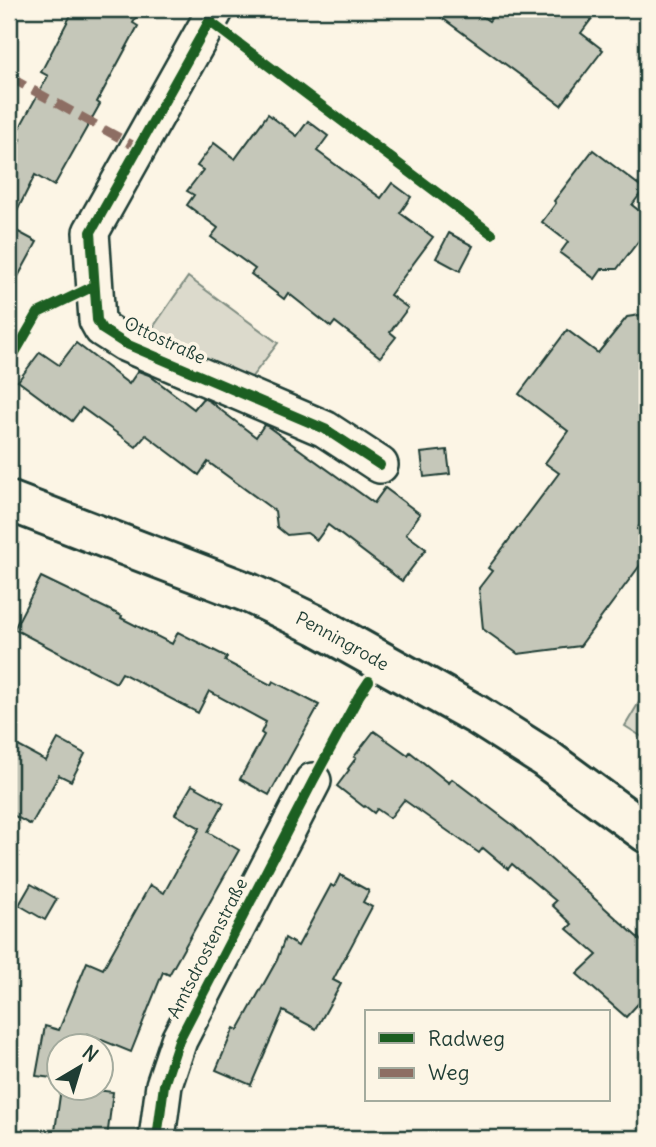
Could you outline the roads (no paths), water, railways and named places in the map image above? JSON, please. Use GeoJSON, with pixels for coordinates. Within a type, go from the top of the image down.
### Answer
{"type":"FeatureCollection","features":[{"type":"Feature","properties":{"kind":"main road","name":"Penningrode"},"geometry":{"type":"LineString","coordinates":[[9,501],[249,593],[316,625],[477,715],[555,765],[647,833]]}},
{"type":"Feature","properties":{"kind":"street","name":"Ottostraße"},"geometry":{"type":"LineString","coordinates":[[216,9],[91,232],[97,320],[102,329],[124,343],[325,429],[380,465]]}},
{"type":"Feature","properties":{"kind":"street","name":"Amtsdrostenstraße"},"geometry":{"type":"LineString","coordinates":[[157,1138],[164,1085],[179,1041],[313,781]]}}]}
